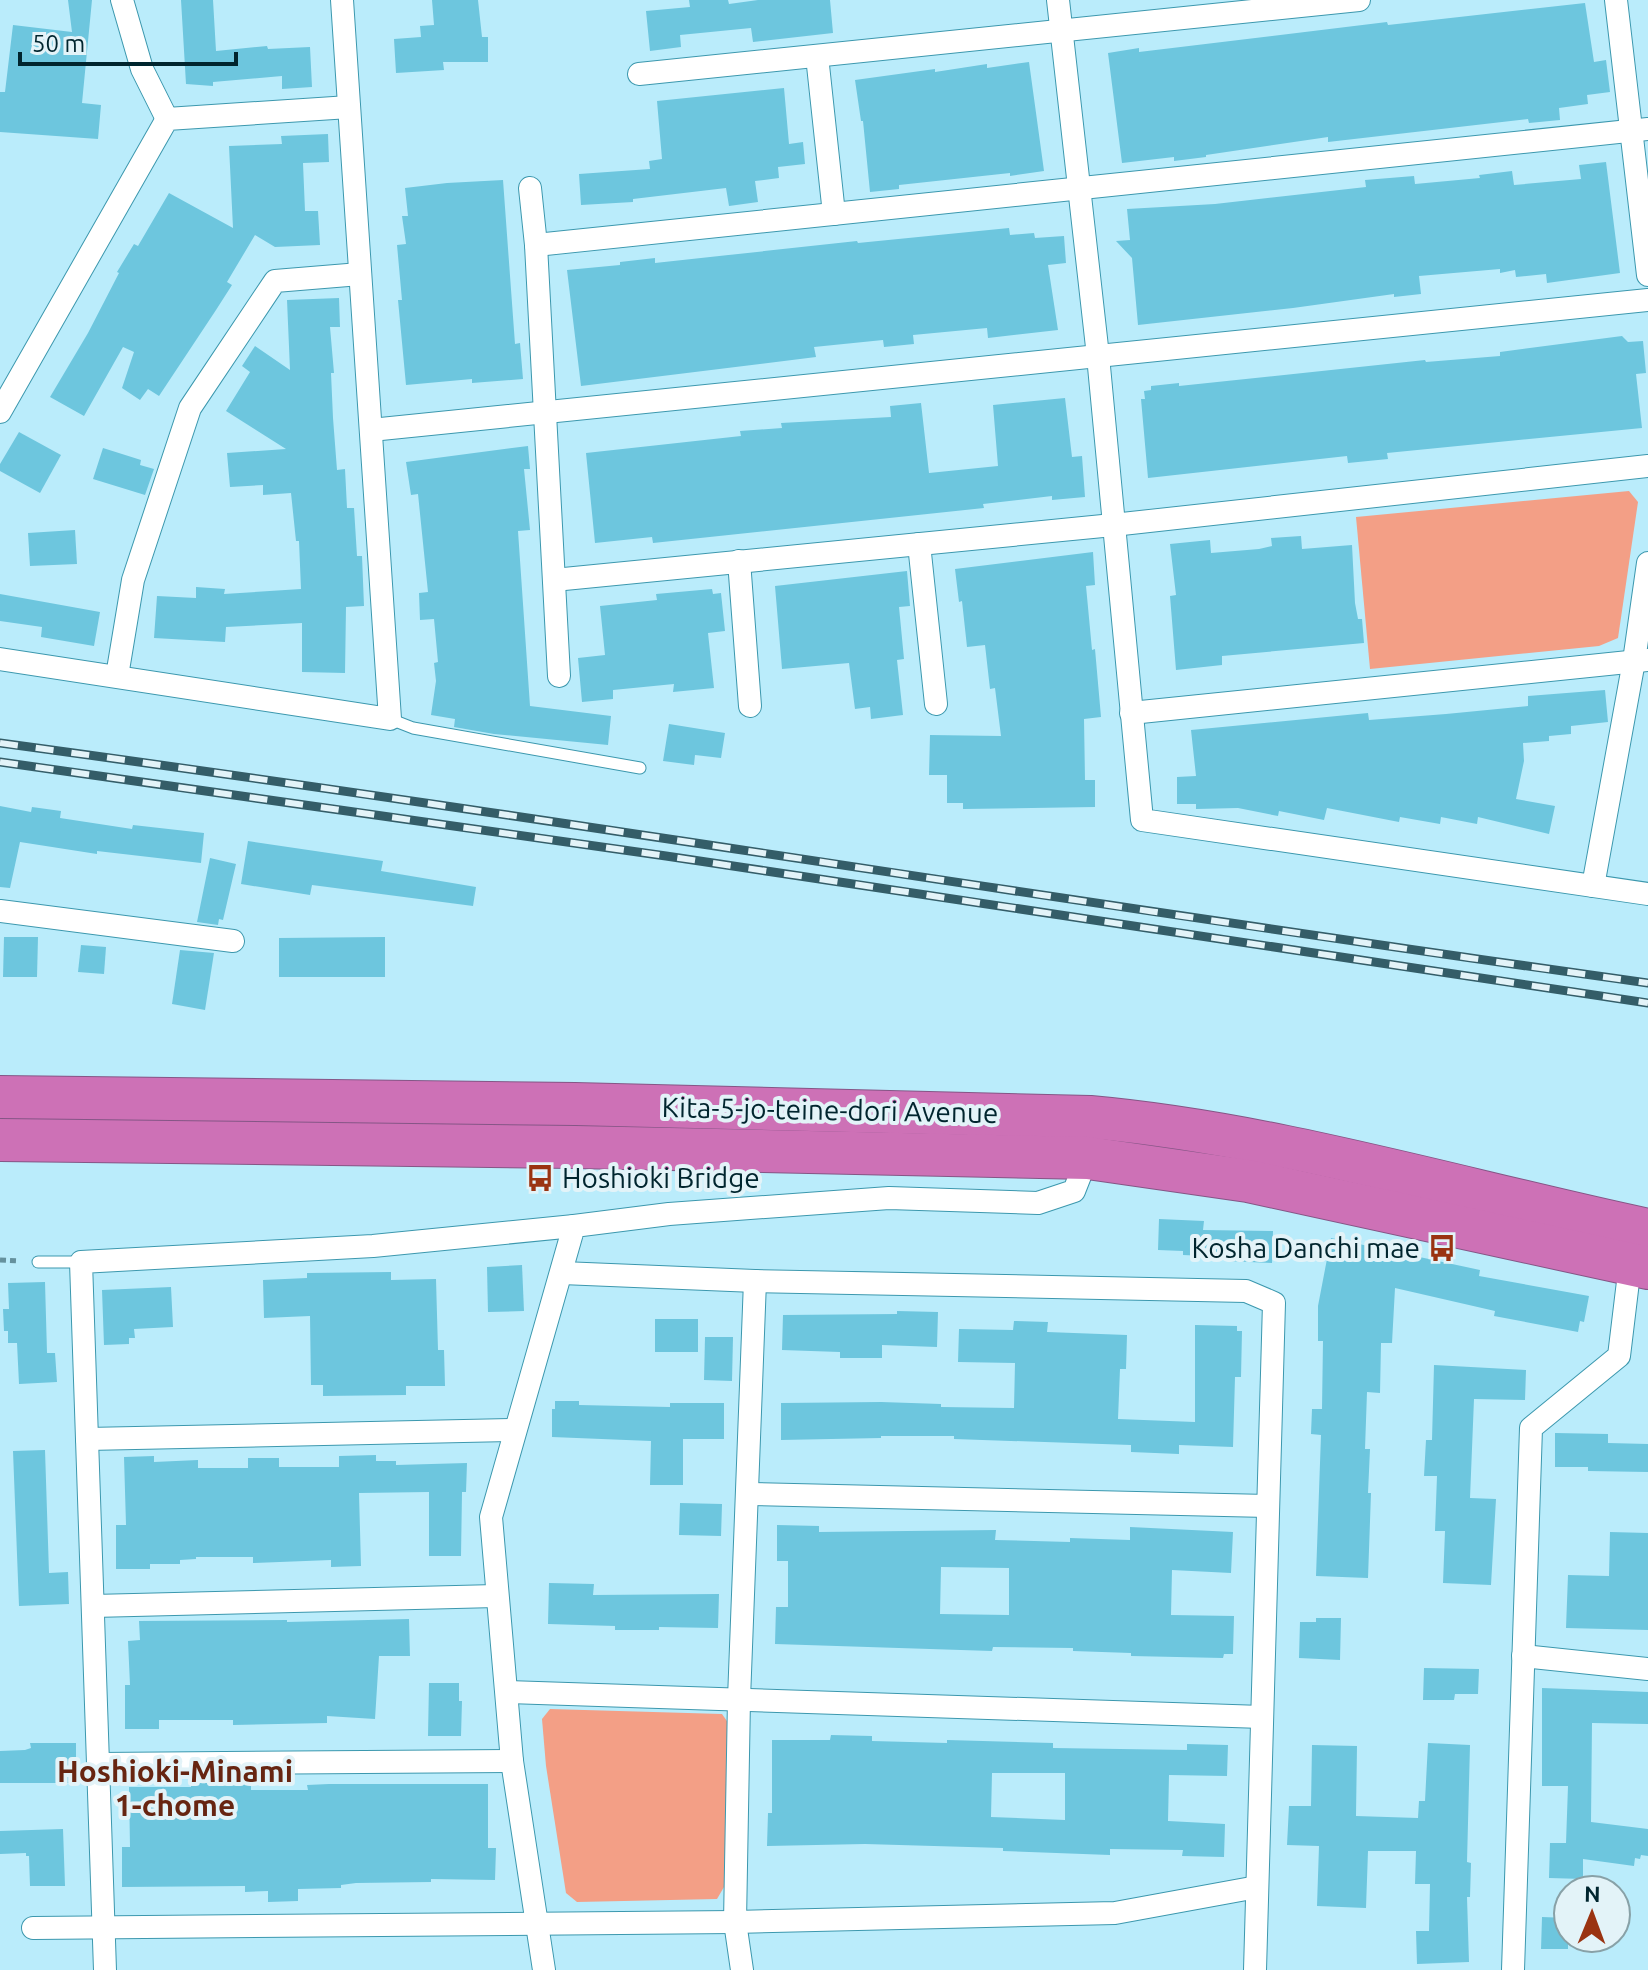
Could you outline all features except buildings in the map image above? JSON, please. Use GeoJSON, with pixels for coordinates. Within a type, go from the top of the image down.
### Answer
{"type":"FeatureCollection","features":[{"type":"Feature","properties":{"kind":"highway","name":"Kita-5-jo-teine-dori Avenue"},"geometry":{"type":"LineString","coordinates":[[0,1097],[575,1104],[1090,1117],[1154,1123],[1253,1141],[1642,1254]]}},
{"type":"Feature","properties":{"kind":"highway","name":"Kita-5-jo-teine-dori Avenue"},"geometry":{"type":"LineString","coordinates":[[0,1140],[591,1147],[1088,1158],[1248,1181],[1642,1254]]}},
{"type":"Feature","properties":{"kind":"street"},"geometry":{"type":"LineString","coordinates":[[122,0],[142,69],[167,119]]}},
{"type":"Feature","properties":{"kind":"street"},"geometry":{"type":"LineString","coordinates":[[0,659],[390,719],[342,0]]}},
{"type":"Feature","properties":{"kind":"street"},"geometry":{"type":"LineString","coordinates":[[1058,0],[1098,356],[1142,820],[1648,894]]}},
{"type":"Feature","properties":{"kind":"street"},"geometry":{"type":"LineString","coordinates":[[639,74],[1359,0]]}},
{"type":"Feature","properties":{"kind":"street"},"geometry":{"type":"LineString","coordinates":[[1616,0],[1640,130],[1648,275]]}},
{"type":"Feature","properties":{"kind":"street"},"geometry":{"type":"LineString","coordinates":[[817,56],[834,214]]}},
{"type":"Feature","properties":{"kind":"street"},"geometry":{"type":"LineString","coordinates":[[167,119],[349,107]]}},
{"type":"Feature","properties":{"kind":"street"},"geometry":{"type":"LineString","coordinates":[[0,412],[167,119]]}},
{"type":"Feature","properties":{"kind":"street"},"geometry":{"type":"LineString","coordinates":[[536,245],[1640,130]]}},
{"type":"Feature","properties":{"kind":"street"},"geometry":{"type":"LineString","coordinates":[[530,188],[536,245],[559,676]]}},
{"type":"Feature","properties":{"kind":"street"},"geometry":{"type":"LineString","coordinates":[[117,676],[133,580],[190,408],[275,281],[360,274]]}},
{"type":"Feature","properties":{"kind":"street"},"geometry":{"type":"LineString","coordinates":[[371,430],[1648,300]]}},
{"type":"Feature","properties":{"kind":"street"},"geometry":{"type":"LineString","coordinates":[[554,580],[1113,525],[1648,466]]}},
{"type":"Feature","properties":{"kind":"street"},"geometry":{"type":"LineString","coordinates":[[919,544],[936,704]]}},
{"type":"Feature","properties":{"kind":"street"},"geometry":{"type":"LineString","coordinates":[[739,561],[750,706]]}},
{"type":"Feature","properties":{"kind":"street"},"geometry":{"type":"LineString","coordinates":[[1593,886],[1641,660],[1648,563]]}},
{"type":"Feature","properties":{"kind":"street"},"geometry":{"type":"LineString","coordinates":[[1131,713],[1641,660]]}},
{"type":"Feature","properties":{"kind":"street"},"geometry":{"type":"LineString","coordinates":[[0,911],[233,941]]}},
{"type":"Feature","properties":{"kind":"street"},"geometry":{"type":"LineString","coordinates":[[105,1970],[81,1262],[373,1246],[669,1214],[889,1198],[1038,1203],[1074,1191],[1088,1158],[1090,1117]]}},
{"type":"Feature","properties":{"kind":"street"},"geometry":{"type":"LineString","coordinates":[[544,1970],[512,1761],[491,1517],[574,1226]]}},
{"type":"Feature","properties":{"kind":"street"},"geometry":{"type":"LineString","coordinates":[[1513,1970],[1531,1428],[1619,1356],[1642,1254]]}},
{"type":"Feature","properties":{"kind":"street"},"geometry":{"type":"LineString","coordinates":[[562,1273],[755,1281],[1246,1291],[1274,1303],[1255,1970]]}},
{"type":"Feature","properties":{"kind":"street"},"geometry":{"type":"LineString","coordinates":[[742,1970],[735,1922],[739,1699],[755,1281]]}},
{"type":"Feature","properties":{"kind":"street"},"geometry":{"type":"LineString","coordinates":[[87,1439],[515,1430]]}},
{"type":"Feature","properties":{"kind":"street"},"geometry":{"type":"LineString","coordinates":[[748,1494],[1268,1506]]}},
{"type":"Feature","properties":{"kind":"street"},"geometry":{"type":"LineString","coordinates":[[93,1606],[496,1596]]}},
{"type":"Feature","properties":{"kind":"street"},"geometry":{"type":"LineString","coordinates":[[1523,1656],[1648,1669]]}},
{"type":"Feature","properties":{"kind":"street"},"geometry":{"type":"LineString","coordinates":[[507,1692],[1262,1717]]}},
{"type":"Feature","properties":{"kind":"street"},"geometry":{"type":"LineString","coordinates":[[98,1764],[512,1761]]}},
{"type":"Feature","properties":{"kind":"street"},"geometry":{"type":"LineString","coordinates":[[33,1928],[735,1922],[1115,1913],[1257,1887]]}},
{"type":"Feature","properties":{"kind":"lane"},"geometry":{"type":"LineString","coordinates":[[390,719],[413,728],[640,768]]}},
{"type":"Feature","properties":{"kind":"lane"},"geometry":{"type":"LineString","coordinates":[[38,1262],[81,1262]]}},
{"type":"Feature","properties":{"kind":"shaded area"},"geometry":{"type":"Polygon","coordinates":[[[1629,491],[1638,502],[1618,638],[1599,646],[1370,669],[1356,517],[1629,491]]]}},
{"type":"Feature","properties":{"kind":"shaded area"},"geometry":{"type":"Polygon","coordinates":[[[550,1709],[722,1714],[729,1724],[724,1887],[717,1899],[577,1902],[566,1893],[546,1766],[542,1719],[550,1709]]]}},
{"type":"Feature","properties":{"kind":"railway"},"geometry":{"type":"LineString","coordinates":[[0,743],[1648,983]]}},
{"type":"Feature","properties":{"kind":"railway"},"geometry":{"type":"LineString","coordinates":[[0,762],[666,856],[1648,1003]]}},
{"type":"Feature","properties":{"kind":"place","name":"Hoshioki Bridge"},"geometry":{"type":"Point","coordinates":[540,1178]}},
{"type":"Feature","properties":{"kind":"place","name":"Kosha Danchi mae"},"geometry":{"type":"Point","coordinates":[1442,1248]}},
{"type":"Feature","properties":{"kind":"district","name":"Hoshioki-Minami 1-chome"},"geometry":{"type":"Point","coordinates":[175,1789]}}]}
